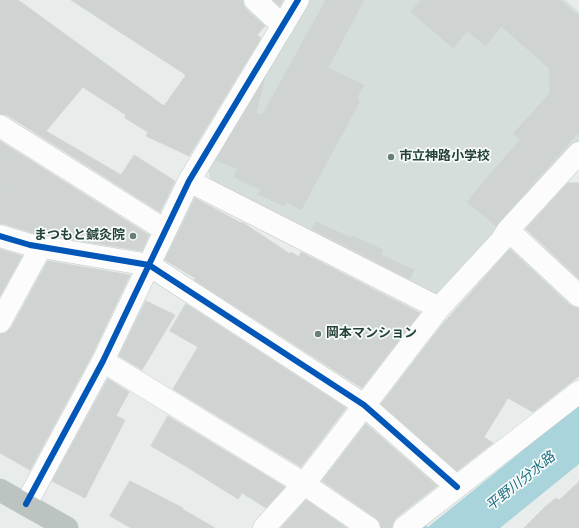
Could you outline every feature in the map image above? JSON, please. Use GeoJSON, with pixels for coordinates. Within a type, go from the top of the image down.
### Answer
{"type":"FeatureCollection","features":[{"type":"Feature","properties":{"kind":"highway"},"geometry":{"type":"LineString","coordinates":[[0,490],[67,528]]}},
{"type":"Feature","properties":{"kind":"street"},"geometry":{"type":"LineString","coordinates":[[255,0],[283,26]]}},
{"type":"Feature","properties":{"kind":"street"},"geometry":{"type":"LineString","coordinates":[[26,504],[103,361],[189,181],[298,0]]}},
{"type":"Feature","properties":{"kind":"street"},"geometry":{"type":"LineString","coordinates":[[0,126],[166,230]]}},
{"type":"Feature","properties":{"kind":"street"},"geometry":{"type":"LineString","coordinates":[[264,528],[304,484],[439,308],[501,242],[508,230],[579,153]]}},
{"type":"Feature","properties":{"kind":"street"},"geometry":{"type":"LineString","coordinates":[[189,181],[439,308]]}},
{"type":"Feature","properties":{"kind":"street"},"geometry":{"type":"LineString","coordinates":[[508,230],[579,296]]}},
{"type":"Feature","properties":{"kind":"street"},"geometry":{"type":"LineString","coordinates":[[0,236],[30,245],[149,265],[364,405],[457,487]]}},
{"type":"Feature","properties":{"kind":"street"},"geometry":{"type":"LineString","coordinates":[[0,322],[41,247]]}},
{"type":"Feature","properties":{"kind":"street"},"geometry":{"type":"LineString","coordinates":[[103,361],[304,484],[369,528]]}},
{"type":"Feature","properties":{"kind":"street"},"geometry":{"type":"LineString","coordinates":[[404,528],[579,392]]}},
{"type":"Feature","properties":{"kind":"shaded area","name":"市立神路小学校"},"geometry":{"type":"Polygon","coordinates":[[[305,0],[565,0],[579,12],[579,143],[437,301],[213,188],[208,171],[305,0]]]}},
{"type":"Feature","properties":{"kind":"water","name":"平野川分水路"},"geometry":{"type":"Polygon","coordinates":[[[579,405],[579,464],[500,528],[411,528],[419,520],[428,527],[579,405]]]}},
{"type":"Feature","properties":{"kind":"building"},"geometry":{"type":"Polygon","coordinates":[[[0,0],[18,0],[164,106],[186,75],[71,0],[243,0],[243,4],[246,9],[265,26],[257,35],[261,38],[189,156],[146,136],[148,132],[125,118],[126,115],[83,87],[46,131],[121,175],[134,155],[175,181],[160,212],[7,115],[0,114],[0,0]]]}},
{"type":"Feature","properties":{"kind":"building"},"geometry":{"type":"Polygon","coordinates":[[[273,0],[283,0],[280,6],[273,0]]]}},
{"type":"Feature","properties":{"kind":"building"},"geometry":{"type":"Polygon","coordinates":[[[326,0],[364,0],[328,68],[364,85],[357,98],[360,101],[301,210],[287,202],[284,206],[258,194],[261,190],[234,177],[237,169],[216,160],[265,78],[256,113],[262,115],[326,0]]]}},
{"type":"Feature","properties":{"kind":"building"},"geometry":{"type":"Polygon","coordinates":[[[421,0],[560,0],[579,16],[579,132],[496,226],[467,202],[521,139],[513,134],[550,93],[549,68],[501,26],[486,46],[467,31],[453,48],[411,12],[421,0]]]}},
{"type":"Feature","properties":{"kind":"building"},"geometry":{"type":"Polygon","coordinates":[[[0,141],[149,235],[142,251],[33,233],[0,224],[0,141]]]}},
{"type":"Feature","properties":{"kind":"building"},"geometry":{"type":"Polygon","coordinates":[[[568,183],[579,183],[579,279],[526,229],[568,183]]]}},
{"type":"Feature","properties":{"kind":"building"},"geometry":{"type":"Polygon","coordinates":[[[195,198],[241,223],[242,222],[290,254],[291,252],[299,257],[301,252],[420,313],[362,388],[194,280],[195,278],[165,260],[195,198]]]}},
{"type":"Feature","properties":{"kind":"building"},"geometry":{"type":"Polygon","coordinates":[[[316,222],[352,238],[353,236],[383,250],[381,255],[414,270],[410,279],[312,229],[316,222]]]}},
{"type":"Feature","properties":{"kind":"building"},"geometry":{"type":"Polygon","coordinates":[[[0,249],[22,256],[0,296],[0,249]]]}},
{"type":"Feature","properties":{"kind":"building"},"geometry":{"type":"Polygon","coordinates":[[[510,249],[570,305],[579,308],[579,376],[533,412],[508,398],[484,437],[493,443],[457,471],[381,404],[441,326],[510,249]]]}},
{"type":"Feature","properties":{"kind":"building"},"geometry":{"type":"Polygon","coordinates":[[[48,261],[130,275],[92,355],[30,470],[0,453],[0,334],[6,333],[11,328],[48,261]]]}},
{"type":"Feature","properties":{"kind":"building"},"geometry":{"type":"Polygon","coordinates":[[[146,301],[175,315],[142,370],[119,356],[146,301]]]}},
{"type":"Feature","properties":{"kind":"building"},"geometry":{"type":"Polygon","coordinates":[[[186,304],[346,408],[301,467],[173,389],[198,347],[170,331],[186,304]]]}},
{"type":"Feature","properties":{"kind":"building"},"geometry":{"type":"Polygon","coordinates":[[[108,379],[129,392],[116,416],[125,420],[85,498],[52,481],[108,379]]]}},
{"type":"Feature","properties":{"kind":"building"},"geometry":{"type":"Polygon","coordinates":[[[168,416],[285,487],[266,508],[242,493],[238,499],[151,446],[168,416]]]}},
{"type":"Feature","properties":{"kind":"building"},"geometry":{"type":"Polygon","coordinates":[[[366,424],[437,486],[396,518],[392,528],[381,528],[380,522],[376,518],[322,481],[366,424]]]}},
{"type":"Feature","properties":{"kind":"building"},"geometry":{"type":"Polygon","coordinates":[[[130,481],[183,508],[182,509],[215,528],[131,528],[110,516],[130,481]]]}},
{"type":"Feature","properties":{"kind":"building"},"geometry":{"type":"Polygon","coordinates":[[[579,482],[579,528],[524,528],[546,506],[556,498],[559,500],[579,482]]]}},
{"type":"Feature","properties":{"kind":"building"},"geometry":{"type":"Polygon","coordinates":[[[306,500],[347,528],[281,528],[306,500]]]}},
{"type":"Feature","properties":{"kind":"cycle path"},"geometry":{"type":"LineString","coordinates":[[26,504],[103,361],[189,181],[298,0]]}},
{"type":"Feature","properties":{"kind":"cycle path"},"geometry":{"type":"LineString","coordinates":[[0,236],[30,245],[149,265],[364,405],[457,487]]}},
{"type":"Feature","properties":{"kind":"place","name":"市立神路小学校"},"geometry":{"type":"Point","coordinates":[391,157]}},
{"type":"Feature","properties":{"kind":"place","name":"まつもと鍼灸院"},"geometry":{"type":"Point","coordinates":[133,236]}},
{"type":"Feature","properties":{"kind":"place","name":"岡本マンション"},"geometry":{"type":"Point","coordinates":[318,334]}}]}
